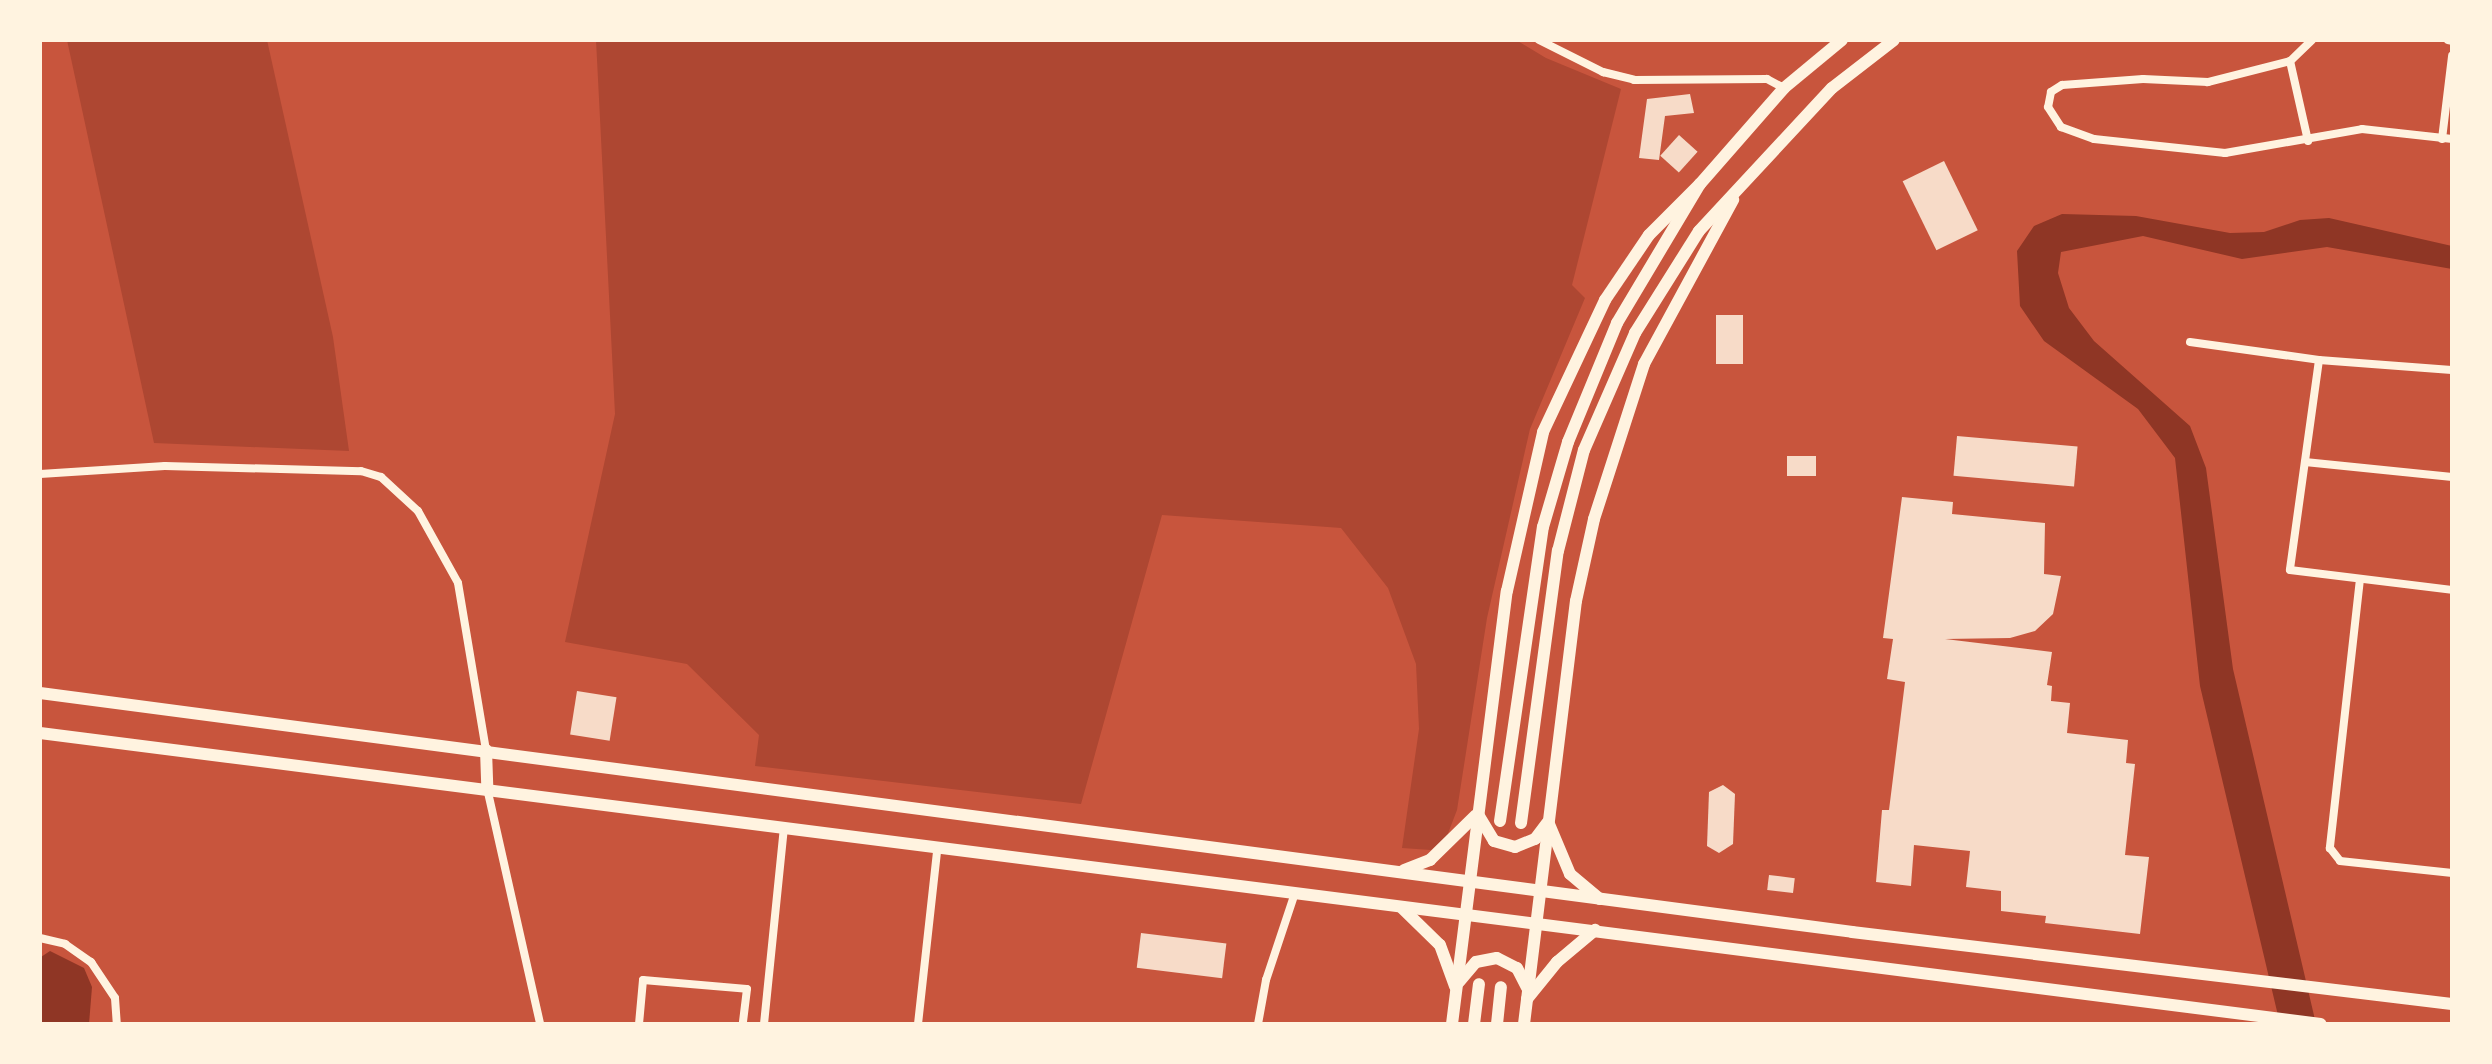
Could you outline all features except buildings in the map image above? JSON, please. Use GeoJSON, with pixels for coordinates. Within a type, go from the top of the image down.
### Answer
{"type":"FeatureCollection","features":[{"type":"Feature","properties":{"kind":"main road"},"geometry":{"type":"LineString","coordinates":[[1452,1024],[1514,545],[1543,432],[1605,300],[1649,235],[1700,184],[1784,88],[1842,40]]}},
{"type":"Feature","properties":{"kind":"main road"},"geometry":{"type":"LineString","coordinates":[[1521,823],[1549,597],[1584,450],[1635,333],[1699,231],[1832,88],[1894,40]]}},
{"type":"Feature","properties":{"kind":"main road"},"geometry":{"type":"LineString","coordinates":[[1500,821],[1530,594],[1559,471],[1617,323],[1700,184]]}},
{"type":"Feature","properties":{"kind":"main road"},"geometry":{"type":"LineString","coordinates":[[1524,1024],[1578,587],[1613,451],[1656,340],[1738,190]]}},
{"type":"Feature","properties":{"kind":"main road"},"geometry":{"type":"LineString","coordinates":[[40,693],[1404,870],[1600,899],[2452,1004]]}},
{"type":"Feature","properties":{"kind":"main road"},"geometry":{"type":"LineString","coordinates":[[40,733],[487,788],[937,851],[1595,930],[2232,1019],[2248,1016],[2321,1024]]}},
{"type":"Feature","properties":{"kind":"main road"},"geometry":{"type":"LineString","coordinates":[[486,750],[487,788]]}},
{"type":"Feature","properties":{"kind":"main road"},"geometry":{"type":"LineString","coordinates":[[1478,812],[1494,841],[1515,847],[1535,839],[1548,821]]}},
{"type":"Feature","properties":{"kind":"main road"},"geometry":{"type":"LineString","coordinates":[[1404,870],[1450,844],[1478,812]]}},
{"type":"Feature","properties":{"kind":"main road"},"geometry":{"type":"LineString","coordinates":[[1548,821],[1570,874],[1600,899]]}},
{"type":"Feature","properties":{"kind":"main road"},"geometry":{"type":"LineString","coordinates":[[1401,907],[1440,945],[1456,989]]}},
{"type":"Feature","properties":{"kind":"main road"},"geometry":{"type":"LineString","coordinates":[[1527,999],[1557,962],[1595,930]]}},
{"type":"Feature","properties":{"kind":"main road"},"geometry":{"type":"LineString","coordinates":[[1456,989],[1476,962],[1497,958],[1517,968],[1527,999]]}},
{"type":"Feature","properties":{"kind":"main road"},"geometry":{"type":"LineString","coordinates":[[1474,1024],[1479,984]]}},
{"type":"Feature","properties":{"kind":"main road"},"geometry":{"type":"LineString","coordinates":[[1497,1024],[1501,987]]}},
{"type":"Feature","properties":{"kind":"street"},"geometry":{"type":"LineString","coordinates":[[1539,40],[1603,72],[1634,80],[1767,79],[1784,88]]}},
{"type":"Feature","properties":{"kind":"street"},"geometry":{"type":"LineString","coordinates":[[2312,40],[2290,61],[2208,82],[2143,79],[2062,85],[2051,92],[2048,107],[2061,127],[2124,143],[2225,153],[2308,141],[2362,129],[2447,139],[2452,56]]}},
{"type":"Feature","properties":{"kind":"street"},"geometry":{"type":"LineString","coordinates":[[2290,61],[2308,141]]}},
{"type":"Feature","properties":{"kind":"street"},"geometry":{"type":"LineString","coordinates":[[2190,342],[2319,360],[2452,370]]}},
{"type":"Feature","properties":{"kind":"street"},"geometry":{"type":"LineString","coordinates":[[2319,360],[2290,570],[2452,590]]}},
{"type":"Feature","properties":{"kind":"street"},"geometry":{"type":"LineString","coordinates":[[2305,462],[2452,477]]}},
{"type":"Feature","properties":{"kind":"street"},"geometry":{"type":"LineString","coordinates":[[40,474],[165,466],[361,471],[381,477],[418,511],[458,583],[486,750]]}},
{"type":"Feature","properties":{"kind":"street"},"geometry":{"type":"LineString","coordinates":[[2360,579],[2330,848],[2340,861],[2452,873]]}},
{"type":"Feature","properties":{"kind":"street"},"geometry":{"type":"LineString","coordinates":[[487,788],[540,1024]]}},
{"type":"Feature","properties":{"kind":"street"},"geometry":{"type":"LineString","coordinates":[[764,1024],[784,828]]}},
{"type":"Feature","properties":{"kind":"street"},"geometry":{"type":"LineString","coordinates":[[918,1024],[937,851]]}},
{"type":"Feature","properties":{"kind":"street"},"geometry":{"type":"LineString","coordinates":[[1258,1024],[1266,980],[1295,893]]}},
{"type":"Feature","properties":{"kind":"street"},"geometry":{"type":"LineString","coordinates":[[40,938],[65,944],[91,962],[115,998],[117,1024]]}},
{"type":"Feature","properties":{"kind":"street"},"geometry":{"type":"LineString","coordinates":[[639,1024],[643,980],[767,991]]}},
{"type":"Feature","properties":{"kind":"street"},"geometry":{"type":"LineString","coordinates":[[743,1024],[747,989]]}},
{"type":"Feature","properties":{"kind":"shaded area"},"geometry":{"type":"Polygon","coordinates":[[[67,40],[267,40],[333,337],[349,451],[154,443],[67,40]]]}},
{"type":"Feature","properties":{"kind":"shaded area"},"geometry":{"type":"Polygon","coordinates":[[[596,40],[1516,40],[1546,58],[1621,89],[1572,285],[1585,298],[1530,429],[1487,618],[1457,810],[1447,836],[1431,850],[1402,848],[1419,729],[1416,664],[1388,588],[1341,528],[1162,515],[1081,804],[755,766],[759,735],[687,664],[565,642],[615,414],[596,40]]]}},
{"type":"Feature","properties":{"kind":"shaded area"},"geometry":{"type":"Polygon","coordinates":[[[2062,214],[2136,216],[2230,233],[2264,232],[2300,220],[2329,218],[2452,246],[2452,269],[2327,247],[2242,259],[2143,236],[2061,252],[2058,273],[2069,308],[2094,341],[2190,426],[2206,468],[2233,669],[2316,1024],[2280,1024],[2200,686],[2175,458],[2138,409],[2044,341],[2020,306],[2017,251],[2034,226],[2062,214]]]}},
{"type":"Feature","properties":{"kind":"shaded area"},"geometry":{"type":"Polygon","coordinates":[[[50,951],[84,968],[92,987],[89,1024],[40,1024],[41,957],[50,951]]]}}]}
